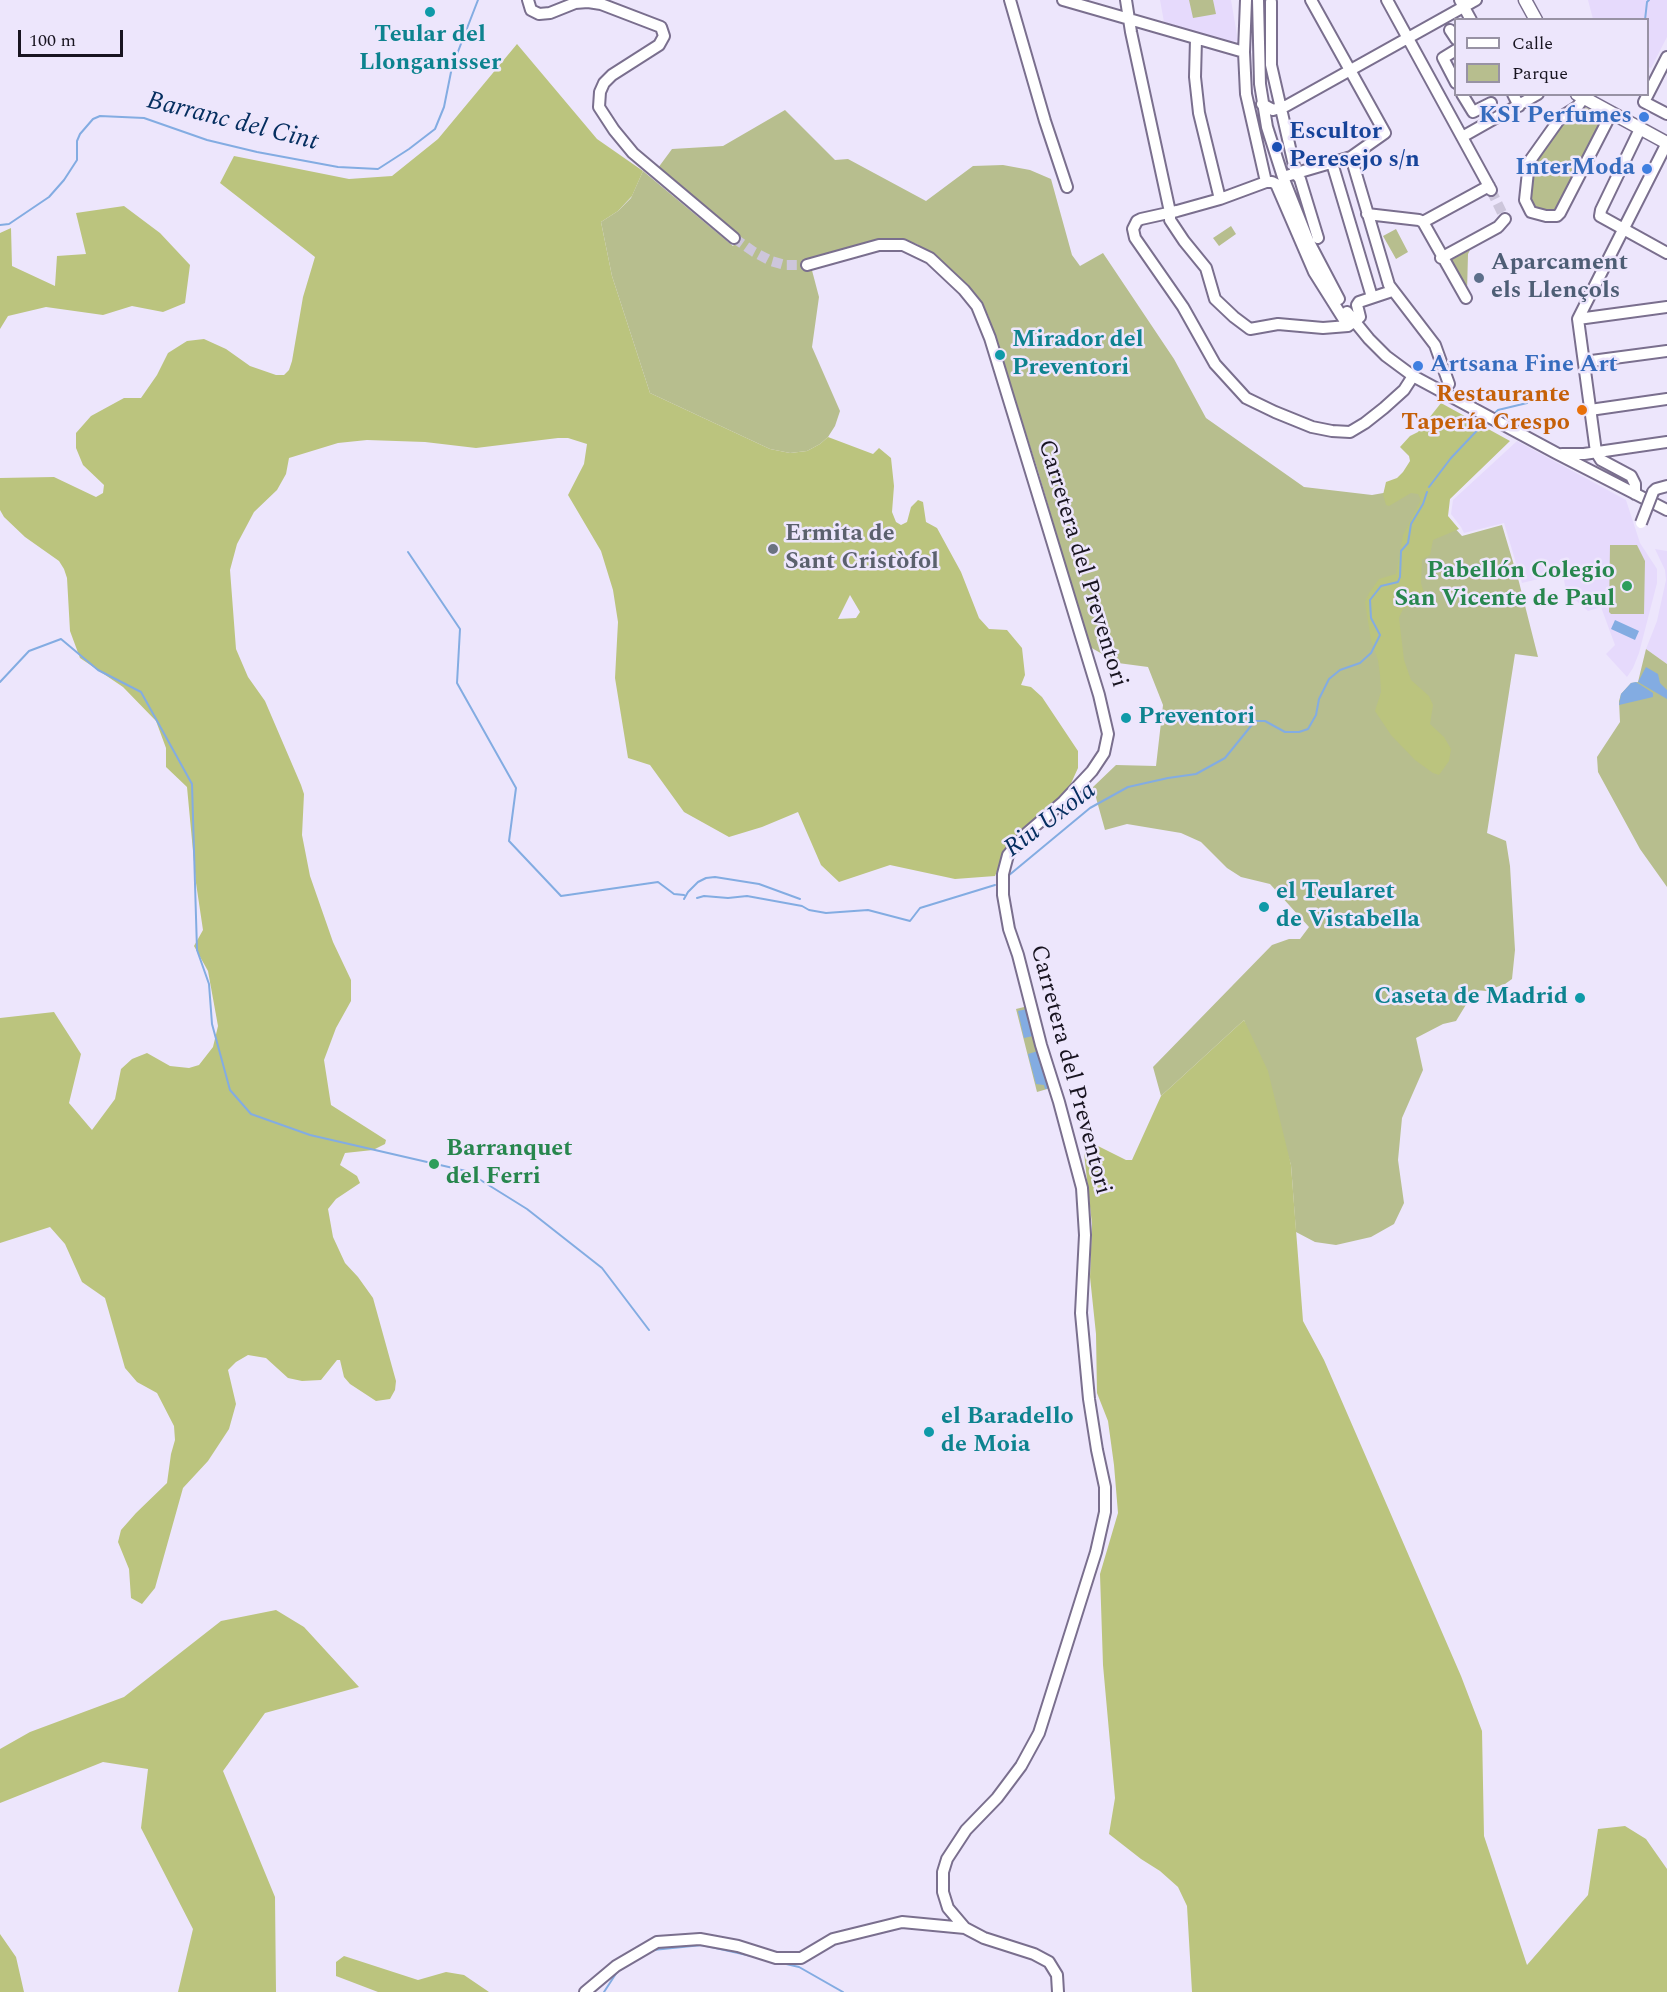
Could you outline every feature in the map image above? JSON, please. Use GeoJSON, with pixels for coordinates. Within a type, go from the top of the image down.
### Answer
{"type":"FeatureCollection","features":[{"type":"Feature","properties":{"kind":"main road"},"geometry":{"type":"LineString","coordinates":[[1525,0],[1535,18]]}},
{"type":"Feature","properties":{"kind":"main road"},"geometry":{"type":"LineString","coordinates":[[1580,97],[1667,143]]}},
{"type":"Feature","properties":{"kind":"street"},"geometry":{"type":"LineString","coordinates":[[528,0],[531,10],[539,14],[550,13],[575,3],[588,2],[601,4],[661,27],[664,33],[662,42],[604,83],[600,93],[599,107],[633,153],[734,238]]}},
{"type":"Feature","properties":{"kind":"street"},"geometry":{"type":"LineString","coordinates":[[1010,0],[1045,121],[1067,187]]}},
{"type":"Feature","properties":{"kind":"street"},"geometry":{"type":"LineString","coordinates":[[1064,0],[1244,52]]}},
{"type":"Feature","properties":{"kind":"street"},"geometry":{"type":"LineString","coordinates":[[1126,0],[1170,220],[1206,268],[1215,299],[1233,317],[1250,329],[1278,324],[1323,328],[1351,324],[1360,317],[1357,304],[1359,302],[1392,291]]}},
{"type":"Feature","properties":{"kind":"street"},"geometry":{"type":"LineString","coordinates":[[1246,0],[1244,52],[1247,105],[1269,182]]}},
{"type":"Feature","properties":{"kind":"street"},"geometry":{"type":"LineString","coordinates":[[1283,177],[1351,157],[1384,136],[1385,131],[1311,0]]}},
{"type":"Feature","properties":{"kind":"street"},"geometry":{"type":"LineString","coordinates":[[1387,0],[1490,188],[1423,222]]}},
{"type":"Feature","properties":{"kind":"street"},"geometry":{"type":"LineString","coordinates":[[1266,122],[1277,110],[1408,38],[1449,27],[1462,3],[1476,0]]}},
{"type":"Feature","properties":{"kind":"street"},"geometry":{"type":"LineString","coordinates":[[1318,238],[1277,110],[1271,65],[1271,1],[1258,2],[1262,104],[1266,122],[1283,177],[1317,259],[1351,324]]}},
{"type":"Feature","properties":{"kind":"street"},"geometry":{"type":"LineString","coordinates":[[1462,3],[1470,18]]}},
{"type":"Feature","properties":{"kind":"street"},"geometry":{"type":"LineString","coordinates":[[1196,39],[1195,77],[1198,113],[1220,199]]}},
{"type":"Feature","properties":{"kind":"street"},"geometry":{"type":"LineString","coordinates":[[1454,51],[1443,60],[1454,81]]}},
{"type":"Feature","properties":{"kind":"street"},"geometry":{"type":"LineString","coordinates":[[1649,92],[1667,57]]}},
{"type":"Feature","properties":{"kind":"street"},"geometry":{"type":"LineString","coordinates":[[1463,96],[1473,112],[1493,107],[1519,106],[1535,96]]}},
{"type":"Feature","properties":{"kind":"street"},"geometry":{"type":"LineString","coordinates":[[1514,96],[1519,106]]}},
{"type":"Feature","properties":{"kind":"street"},"geometry":{"type":"LineString","coordinates":[[1647,96],[1644,102],[1667,114]]}},
{"type":"Feature","properties":{"kind":"street"},"geometry":{"type":"LineString","coordinates":[[1580,97],[1577,107],[1561,117],[1529,162],[1525,200],[1528,208],[1537,214],[1554,216],[1560,213],[1611,114]]}},
{"type":"Feature","properties":{"kind":"street"},"geometry":{"type":"LineString","coordinates":[[1262,104],[1277,110]]}},
{"type":"Feature","properties":{"kind":"street"},"geometry":{"type":"LineString","coordinates":[[1462,137],[1493,107]]}},
{"type":"Feature","properties":{"kind":"street"},"geometry":{"type":"LineString","coordinates":[[1640,129],[1600,216],[1667,253]]}},
{"type":"Feature","properties":{"kind":"street"},"geometry":{"type":"LineString","coordinates":[[1635,494],[1635,484],[1631,476],[1601,460],[1596,453],[1578,319],[1667,143]]}},
{"type":"Feature","properties":{"kind":"street"},"geometry":{"type":"LineString","coordinates":[[1351,157],[1389,285],[1435,345],[1449,384]]}},
{"type":"Feature","properties":{"kind":"street"},"geometry":{"type":"LineString","coordinates":[[1332,163],[1372,297]]}},
{"type":"Feature","properties":{"kind":"street"},"geometry":{"type":"LineString","coordinates":[[1413,376],[1404,390],[1384,408],[1350,432],[1312,427],[1246,398],[1215,364],[1183,307],[1135,238],[1133,229],[1137,221],[1220,199],[1269,182],[1276,184],[1314,272],[1351,324],[1386,356],[1413,376],[1667,510]]}},
{"type":"Feature","properties":{"kind":"street"},"geometry":{"type":"LineString","coordinates":[[1367,214],[1423,222],[1466,298]]}},
{"type":"Feature","properties":{"kind":"street"},"geometry":{"type":"LineString","coordinates":[[1442,258],[1498,227],[1505,219]]}},
{"type":"Feature","properties":{"kind":"street","name":"Carretera del Preventori"},"geometry":{"type":"LineString","coordinates":[[807,265],[879,245],[903,245],[930,258],[964,290],[977,306],[990,338],[1099,695],[1108,734],[1104,753],[1092,771],[1063,802],[1027,833],[1008,855],[1003,874],[1003,895],[1009,929],[1082,1188],[1085,1235],[1081,1313],[1089,1399],[1105,1487],[1104,1512],[1095,1558],[1040,1733],[1021,1766],[1003,1790],[966,1830],[947,1859],[943,1872],[943,1892],[948,1908],[965,1928],[984,1938],[1034,1954],[1049,1962],[1057,1975],[1058,1992]]}},
{"type":"Feature","properties":{"kind":"street"},"geometry":{"type":"LineString","coordinates":[[1578,319],[1667,307]]}},
{"type":"Feature","properties":{"kind":"street"},"geometry":{"type":"LineString","coordinates":[[1584,362],[1667,351]]}},
{"type":"Feature","properties":{"kind":"street"},"geometry":{"type":"LineString","coordinates":[[1590,410],[1667,399]]}},
{"type":"Feature","properties":{"kind":"street"},"geometry":{"type":"LineString","coordinates":[[1556,453],[1596,453],[1667,442]]}},
{"type":"Feature","properties":{"kind":"street"},"geometry":{"type":"LineString","coordinates":[[1641,523],[1653,492],[1667,486]]}},
{"type":"Feature","properties":{"kind":"street"},"geometry":{"type":"LineString","coordinates":[[585,1992],[616,1966],[657,1942],[700,1939],[738,1946],[776,1958],[801,1958],[833,1939],[902,1922],[965,1928]]}},
{"type":"Feature","properties":{"kind":"shaded area"},"geometry":{"type":"Polygon","coordinates":[[[1160,0],[1231,0],[1238,41],[1231,42],[1164,22],[1160,0]]]}},
{"type":"Feature","properties":{"kind":"shaded area"},"geometry":{"type":"Polygon","coordinates":[[[1588,0],[1667,0],[1667,37],[1651,68],[1649,67],[1649,18],[1593,18],[1588,0]]]}},
{"type":"Feature","properties":{"kind":"shaded area"},"geometry":{"type":"Polygon","coordinates":[[[1517,441],[1626,500],[1640,543],[1657,569],[1657,583],[1639,653],[1627,677],[1606,654],[1615,645],[1601,607],[1588,611],[1566,592],[1563,573],[1522,583],[1504,523],[1464,533],[1451,514],[1453,500],[1517,441]]]}},
{"type":"Feature","properties":{"kind":"shaded area"},"geometry":{"type":"Polygon","coordinates":[[[1655,549],[1667,551],[1667,664],[1646,649],[1657,621],[1666,580],[1665,570],[1655,549]]]}},
{"type":"Feature","properties":{"kind":"green space"},"geometry":{"type":"Polygon","coordinates":[[[1189,0],[1213,0],[1216,14],[1193,18],[1189,0]]]}},
{"type":"Feature","properties":{"kind":"green space"},"geometry":{"type":"Polygon","coordinates":[[[517,44],[597,139],[643,171],[632,196],[618,211],[601,222],[612,276],[650,393],[770,449],[790,453],[807,451],[828,437],[873,454],[879,448],[891,458],[894,486],[892,512],[896,522],[901,525],[907,522],[911,507],[918,500],[923,502],[926,522],[937,528],[961,572],[979,618],[989,629],[1007,630],[1022,648],[1025,675],[1021,685],[1031,687],[1042,697],[1078,751],[1078,768],[1068,790],[1028,828],[1003,857],[995,876],[955,879],[890,865],[839,882],[821,865],[798,812],[762,827],[729,837],[684,812],[650,765],[628,758],[615,678],[618,622],[613,590],[601,551],[568,495],[584,464],[587,444],[568,438],[558,438],[476,448],[425,442],[367,440],[338,443],[289,458],[286,474],[277,490],[254,512],[237,544],[230,570],[236,649],[248,677],[265,701],[301,785],[304,794],[302,835],[310,876],[333,942],[351,980],[351,1001],[336,1028],[324,1060],[331,1105],[386,1140],[385,1144],[373,1150],[345,1153],[340,1165],[357,1176],[360,1183],[336,1199],[328,1209],[333,1237],[345,1263],[373,1298],[396,1381],[395,1390],[390,1399],[376,1401],[350,1384],[344,1377],[340,1360],[337,1360],[321,1380],[302,1381],[288,1378],[266,1358],[248,1355],[236,1362],[228,1370],[236,1404],[229,1429],[208,1461],[183,1488],[155,1588],[142,1604],[131,1598],[129,1569],[118,1542],[121,1530],[167,1483],[175,1440],[174,1426],[157,1393],[137,1382],[125,1368],[105,1298],[82,1282],[65,1244],[50,1227],[0,1243],[0,1018],[54,1012],[81,1054],[69,1103],[92,1130],[115,1099],[121,1069],[132,1059],[147,1053],[170,1066],[189,1068],[199,1065],[213,1047],[218,1026],[208,971],[194,946],[203,930],[187,787],[166,767],[166,748],[156,721],[123,687],[80,658],[70,631],[67,578],[64,569],[59,561],[25,537],[4,517],[0,510],[0,478],[54,477],[96,497],[103,493],[104,485],[83,465],[76,448],[76,433],[91,416],[124,398],[141,398],[157,375],[168,353],[187,341],[204,339],[226,349],[250,366],[276,375],[284,375],[289,370],[303,297],[315,257],[220,183],[234,156],[349,179],[392,176],[438,139],[517,44]],[[850,595],[838,619],[856,618],[860,612],[850,595]]]}},
{"type":"Feature","properties":{"kind":"green space"},"geometry":{"type":"Polygon","coordinates":[[[1585,107],[1599,114],[1602,120],[1556,211],[1535,209],[1528,196],[1532,161],[1564,118],[1585,107]]]}},
{"type":"Feature","properties":{"kind":"green space"},"geometry":{"type":"Polygon","coordinates":[[[785,110],[835,160],[848,159],[926,201],[973,166],[1003,165],[1030,170],[1051,179],[1072,255],[1080,266],[1103,253],[1174,359],[1206,418],[1304,487],[1372,495],[1417,487],[1462,536],[1502,525],[1538,657],[1515,654],[1487,833],[1506,841],[1510,866],[1515,950],[1512,979],[1486,991],[1475,990],[1456,1021],[1443,1024],[1416,1038],[1423,1070],[1402,1118],[1398,1160],[1404,1203],[1394,1224],[1371,1237],[1336,1245],[1315,1242],[1296,1232],[1291,1165],[1244,1020],[1161,1096],[1153,1067],[1272,945],[1289,939],[1300,939],[1309,927],[1270,884],[1241,877],[1227,868],[1201,842],[1181,833],[1127,824],[1105,830],[1093,787],[1116,765],[1156,766],[1163,705],[1148,667],[1118,663],[1090,647],[1038,471],[988,315],[974,292],[942,262],[917,244],[898,239],[875,241],[809,259],[819,297],[812,347],[840,411],[828,437],[807,451],[790,453],[770,449],[650,393],[612,276],[601,222],[618,211],[631,198],[643,171],[733,246],[739,238],[658,168],[672,149],[723,146],[785,110]]]}},
{"type":"Feature","properties":{"kind":"green space"},"geometry":{"type":"Polygon","coordinates":[[[124,206],[160,233],[190,265],[185,303],[163,312],[132,306],[103,315],[46,307],[8,316],[0,329],[0,233],[11,228],[12,266],[55,286],[57,256],[86,254],[76,213],[124,206]]]}},
{"type":"Feature","properties":{"kind":"green space"},"geometry":{"type":"Polygon","coordinates":[[[1231,226],[1236,234],[1219,246],[1213,238],[1231,226]]]}},
{"type":"Feature","properties":{"kind":"green space"},"geometry":{"type":"Polygon","coordinates":[[[1396,229],[1408,252],[1396,259],[1383,236],[1396,229]]]}},
{"type":"Feature","properties":{"kind":"green space"},"geometry":{"type":"Polygon","coordinates":[[[1470,250],[1468,254],[1467,292],[1448,261],[1470,250]]]}},
{"type":"Feature","properties":{"kind":"green space"},"geometry":{"type":"Polygon","coordinates":[[[1441,403],[1510,441],[1450,499],[1448,516],[1459,529],[1433,540],[1430,555],[1422,560],[1421,583],[1424,593],[1418,603],[1403,609],[1399,618],[1404,660],[1411,680],[1429,696],[1433,705],[1430,724],[1444,737],[1451,749],[1449,761],[1439,775],[1415,760],[1391,735],[1375,711],[1381,692],[1380,675],[1365,602],[1379,579],[1396,574],[1403,535],[1421,500],[1418,494],[1411,493],[1389,506],[1386,505],[1383,495],[1386,482],[1397,478],[1410,461],[1409,456],[1400,447],[1410,436],[1418,432],[1441,403]]]}},
{"type":"Feature","properties":{"kind":"green space","name":"Pabellón Colegio San Vicente de Paul"},"geometry":{"type":"Polygon","coordinates":[[[1610,545],[1637,545],[1645,561],[1644,614],[1611,614],[1609,612],[1610,545]]]}},
{"type":"Feature","properties":{"kind":"green space"},"geometry":{"type":"Polygon","coordinates":[[[1646,649],[1667,664],[1667,887],[1640,849],[1598,772],[1597,757],[1620,722],[1621,694],[1631,683],[1638,682],[1646,649]]]}},
{"type":"Feature","properties":{"kind":"green space"},"geometry":{"type":"Polygon","coordinates":[[[1032,1005],[1054,1087],[1037,1092],[1016,1009],[1032,1005]]]}},
{"type":"Feature","properties":{"kind":"green space"},"geometry":{"type":"Polygon","coordinates":[[[1244,1020],[1268,1071],[1291,1165],[1303,1321],[1324,1360],[1461,1676],[1482,1731],[1484,1836],[1527,1965],[1588,1895],[1598,1829],[1625,1826],[1646,1839],[1667,1869],[1667,1992],[1192,1992],[1187,1906],[1178,1887],[1109,1834],[1115,1798],[1103,1665],[1100,1574],[1118,1513],[1108,1421],[1097,1393],[1096,1334],[1090,1277],[1092,1224],[1084,1153],[1098,1146],[1126,1160],[1132,1160],[1161,1096],[1244,1020]]]}},
{"type":"Feature","properties":{"kind":"green space"},"geometry":{"type":"Polygon","coordinates":[[[276,1610],[304,1627],[359,1687],[265,1713],[223,1771],[275,1897],[276,1992],[178,1992],[193,1929],[141,1828],[148,1769],[103,1762],[0,1803],[0,1749],[30,1732],[124,1697],[221,1621],[276,1610]]]}},
{"type":"Feature","properties":{"kind":"green space"},"geometry":{"type":"Polygon","coordinates":[[[0,1934],[16,1957],[24,1992],[0,1992],[0,1934]]]}},
{"type":"Feature","properties":{"kind":"green space"},"geometry":{"type":"Polygon","coordinates":[[[344,1956],[418,1980],[446,1972],[464,1975],[489,1992],[378,1992],[336,1976],[336,1962],[344,1956]]]}},
{"type":"Feature","properties":{"kind":"water"},"geometry":{"type":"Polygon","coordinates":[[[1615,620],[1639,631],[1635,640],[1611,629],[1615,620]]]}},
{"type":"Feature","properties":{"kind":"water"},"geometry":{"type":"Polygon","coordinates":[[[1646,667],[1658,674],[1660,683],[1667,690],[1667,699],[1638,682],[1646,667]]]}},
{"type":"Feature","properties":{"kind":"water"},"geometry":{"type":"Polygon","coordinates":[[[1636,682],[1653,693],[1653,697],[1619,705],[1621,694],[1631,683],[1636,682]]]}},
{"type":"Feature","properties":{"kind":"water"},"geometry":{"type":"Polygon","coordinates":[[[1027,1009],[1033,1036],[1024,1038],[1018,1011],[1027,1009]]]}},
{"type":"Feature","properties":{"kind":"water"},"geometry":{"type":"Polygon","coordinates":[[[1038,1051],[1050,1088],[1045,1089],[1044,1085],[1036,1084],[1028,1054],[1038,1051]]]}},
{"type":"Feature","properties":{"kind":"waterway","name":"Barranc del Cint"},"geometry":{"type":"LineString","coordinates":[[0,225],[9,224],[49,197],[77,160],[77,141],[80,134],[93,119],[100,116],[144,118],[207,140],[257,152],[338,167],[378,169],[435,129],[444,107],[452,67],[478,0]]}},
{"type":"Feature","properties":{"kind":"waterway","name":"Riu Uxola"},"geometry":{"type":"LineString","coordinates":[[1645,18],[1649,0]]}},
{"type":"Feature","properties":{"kind":"waterway","name":"Riu Uxola"},"geometry":{"type":"LineString","coordinates":[[1493,415],[1498,410],[1527,403]]}},
{"type":"Feature","properties":{"kind":"waterway","name":"Riu Uxola"},"geometry":{"type":"LineString","coordinates":[[1429,487],[1451,458],[1486,421]]}},
{"type":"Feature","properties":{"kind":"waterway","name":"Riu Uxola"},"geometry":{"type":"LineString","coordinates":[[1008,876],[1090,808],[1128,787],[1196,774],[1225,758],[1255,721],[1265,721],[1285,732],[1299,732],[1308,729],[1316,715],[1319,699],[1329,679],[1340,670],[1360,663],[1371,653],[1380,635],[1371,618],[1370,600],[1381,586],[1398,582],[1401,551],[1408,543],[1411,524],[1427,492]]}},
{"type":"Feature","properties":{"kind":"waterway"},"geometry":{"type":"LineString","coordinates":[[408,552],[460,629],[457,683],[516,788],[509,841],[561,896],[658,882],[674,894],[684,895]]}},
{"type":"Feature","properties":{"kind":"waterway"},"geometry":{"type":"LineString","coordinates":[[0,682],[29,651],[61,639],[98,670],[141,692],[192,784],[197,950],[209,984],[212,1024],[230,1090],[251,1114],[310,1135],[466,1171],[527,1209],[602,1268],[649,1330]]}},
{"type":"Feature","properties":{"kind":"waterway","name":"Riu Uxola"},"geometry":{"type":"LineString","coordinates":[[684,899],[698,882],[715,877],[759,884],[800,899]]}},
{"type":"Feature","properties":{"kind":"waterway","name":"Riu Uxola"},"geometry":{"type":"LineString","coordinates":[[697,898],[747,896],[826,913],[868,910],[910,921],[920,908],[995,885]]}},
{"type":"Feature","properties":{"kind":"waterway"},"geometry":{"type":"LineString","coordinates":[[604,1992],[617,1972],[653,1950],[702,1945],[756,1957]]}},
{"type":"Feature","properties":{"kind":"waterway"},"geometry":{"type":"LineString","coordinates":[[782,1963],[799,1967],[843,1992]]}},
{"type":"Feature","properties":{"kind":"tunnel"},"geometry":{"type":"LineString","coordinates":[[1491,190],[1505,219]]}},
{"type":"Feature","properties":{"kind":"tunnel"},"geometry":{"type":"LineString","coordinates":[[734,238],[771,261],[785,265],[807,265]]}},
{"type":"Feature","properties":{"kind":"place","name":"Teular del Llonganisser"},"geometry":{"type":"Point","coordinates":[430,12]}},
{"type":"Feature","properties":{"kind":"place","name":"KSI Perfumes"},"geometry":{"type":"Point","coordinates":[1644,117]}},
{"type":"Feature","properties":{"kind":"place","name":"Escultor Peresejo s/n"},"geometry":{"type":"Point","coordinates":[1277,147]}},
{"type":"Feature","properties":{"kind":"place","name":"InterModa"},"geometry":{"type":"Point","coordinates":[1647,169]}},
{"type":"Feature","properties":{"kind":"place","name":"Aparcament els Llençols"},"geometry":{"type":"Point","coordinates":[1479,278]}},
{"type":"Feature","properties":{"kind":"place","name":"Mirador del Preventori"},"geometry":{"type":"Point","coordinates":[1000,355]}},
{"type":"Feature","properties":{"kind":"place","name":"Artsana Fine Art"},"geometry":{"type":"Point","coordinates":[1418,366]}},
{"type":"Feature","properties":{"kind":"place","name":"Restaurante Tapería Crespo"},"geometry":{"type":"Point","coordinates":[1582,410]}},
{"type":"Feature","properties":{"kind":"place","name":"Ermita de Sant Cristòfol"},"geometry":{"type":"Point","coordinates":[773,549]}},
{"type":"Feature","properties":{"kind":"place","name":"Pabellón Colegio San Vicente de Paul"},"geometry":{"type":"Point","coordinates":[1627,586]}},
{"type":"Feature","properties":{"kind":"place","name":"Preventori"},"geometry":{"type":"Point","coordinates":[1126,718]}},
{"type":"Feature","properties":{"kind":"place","name":"el Teularet de Vistabella"},"geometry":{"type":"Point","coordinates":[1264,907]}},
{"type":"Feature","properties":{"kind":"place","name":"Caseta de Madrid"},"geometry":{"type":"Point","coordinates":[1580,998]}},
{"type":"Feature","properties":{"kind":"place","name":"Barranquet del Ferri"},"geometry":{"type":"Point","coordinates":[434,1164]}},
{"type":"Feature","properties":{"kind":"place","name":"el Baradello de Moia"},"geometry":{"type":"Point","coordinates":[929,1432]}}]}
